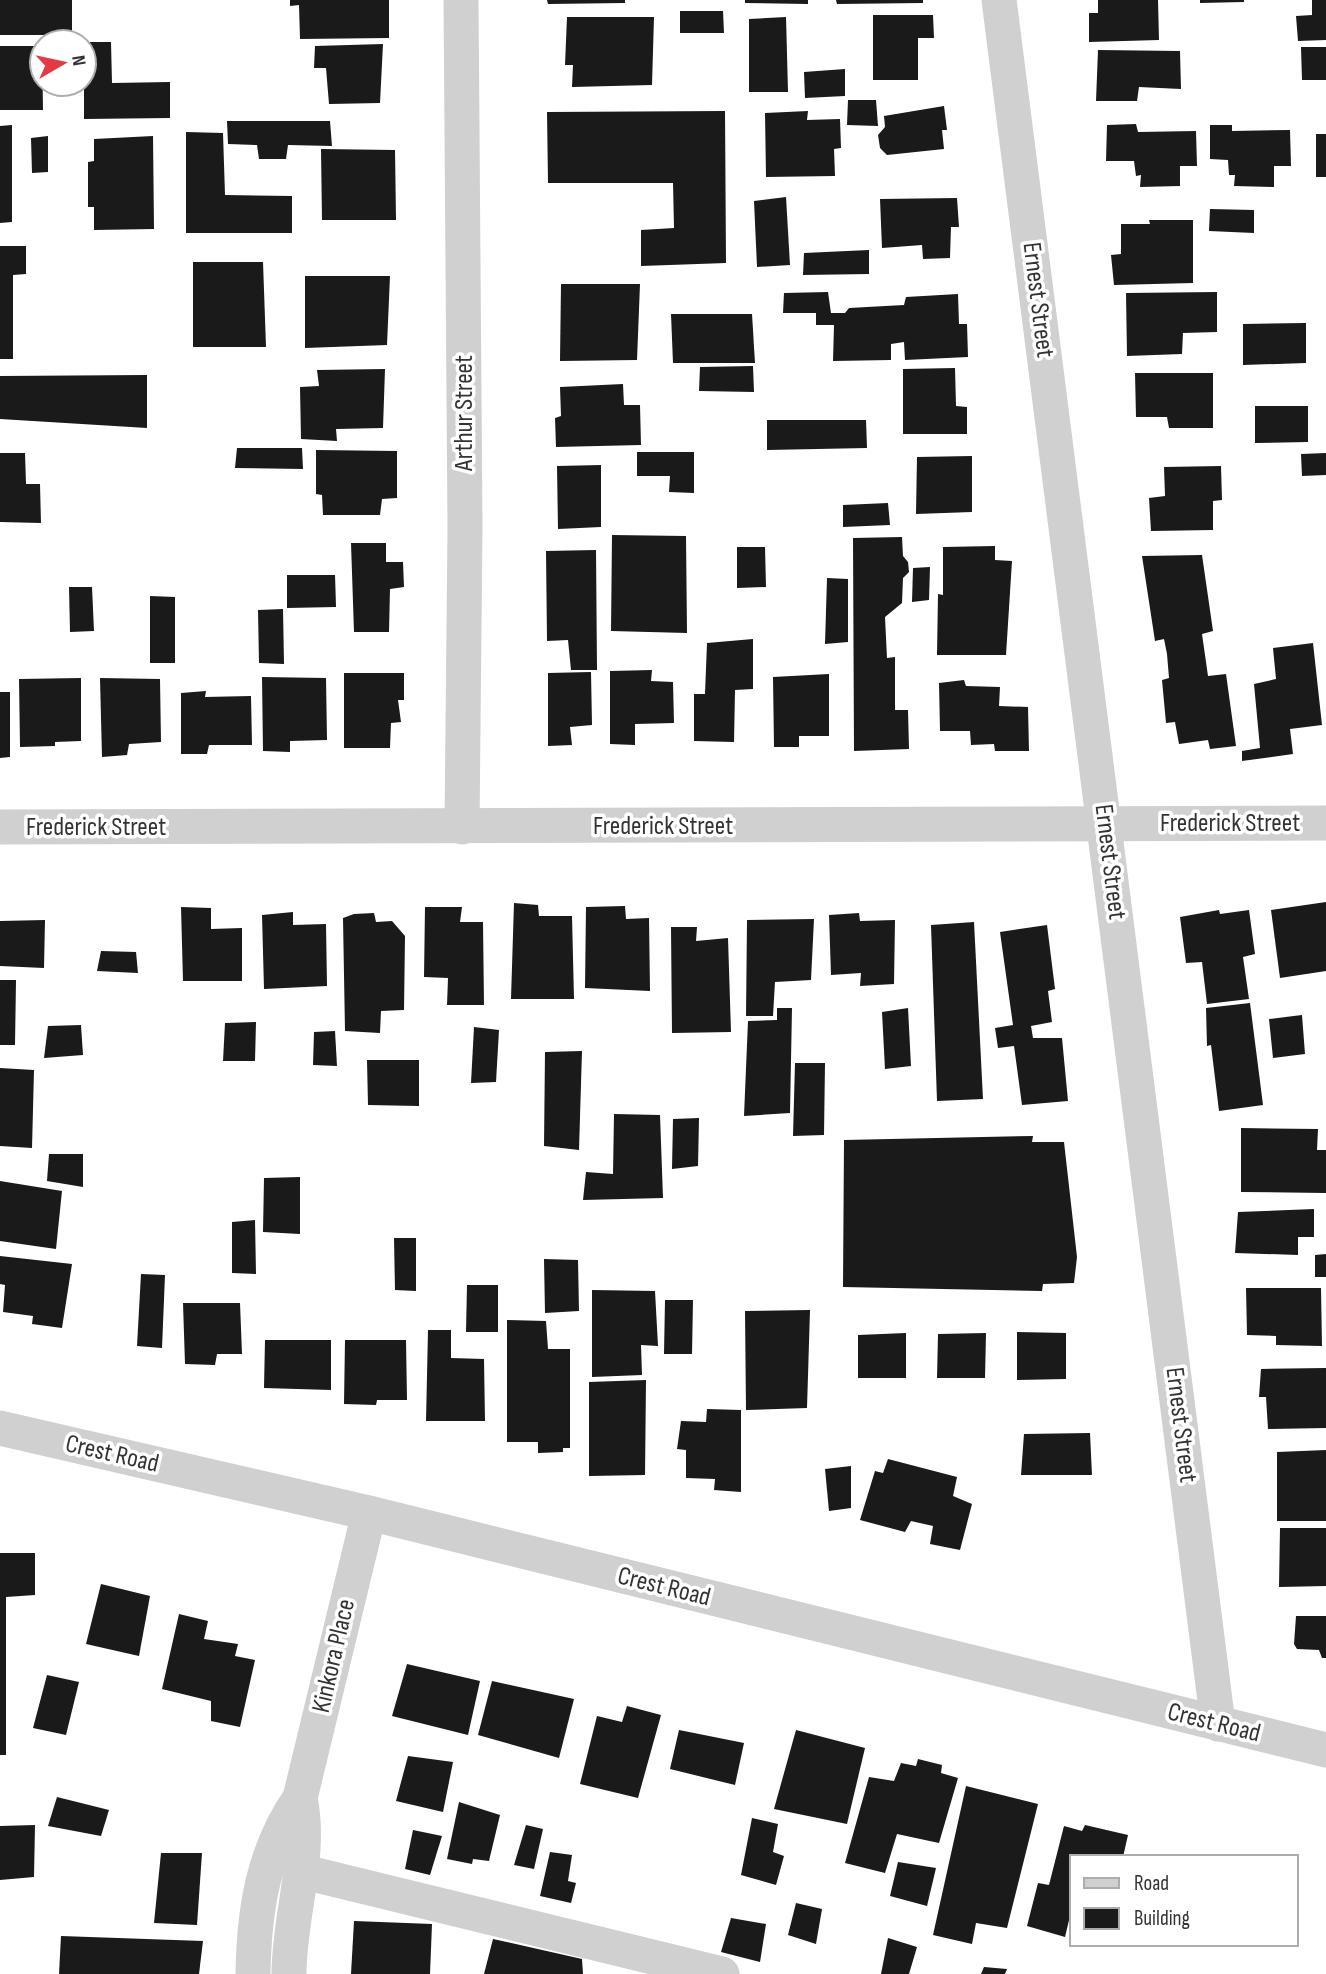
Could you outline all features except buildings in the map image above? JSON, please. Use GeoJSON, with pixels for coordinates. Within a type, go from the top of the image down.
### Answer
{"type":"FeatureCollection","features":[{"type":"Feature","properties":{"kind":"street","name":"Arthur Street"},"geometry":{"type":"LineString","coordinates":[[461,0],[465,500],[462,827]]}},
{"type":"Feature","properties":{"kind":"street","name":"Ernest Street"},"geometry":{"type":"LineString","coordinates":[[999,0],[1218,1724]]}},
{"type":"Feature","properties":{"kind":"street","name":"Frederick Street"},"geometry":{"type":"LineString","coordinates":[[0,827],[1326,823]]}},
{"type":"Feature","properties":{"kind":"street","name":"Crest Road"},"geometry":{"type":"LineString","coordinates":[[0,1428],[369,1514],[1326,1750]]}},
{"type":"Feature","properties":{"kind":"street","name":"Kinkora Place"},"geometry":{"type":"LineString","coordinates":[[253,1974],[266,1863],[278,1831],[300,1798],[369,1514]]}},
{"type":"Feature","properties":{"kind":"street","name":"Kinkora Place"},"geometry":{"type":"LineString","coordinates":[[289,1974],[305,1833],[300,1798]]}},
{"type":"Feature","properties":{"kind":"street"},"geometry":{"type":"LineString","coordinates":[[300,1871],[604,1960],[722,1974]]}}]}
